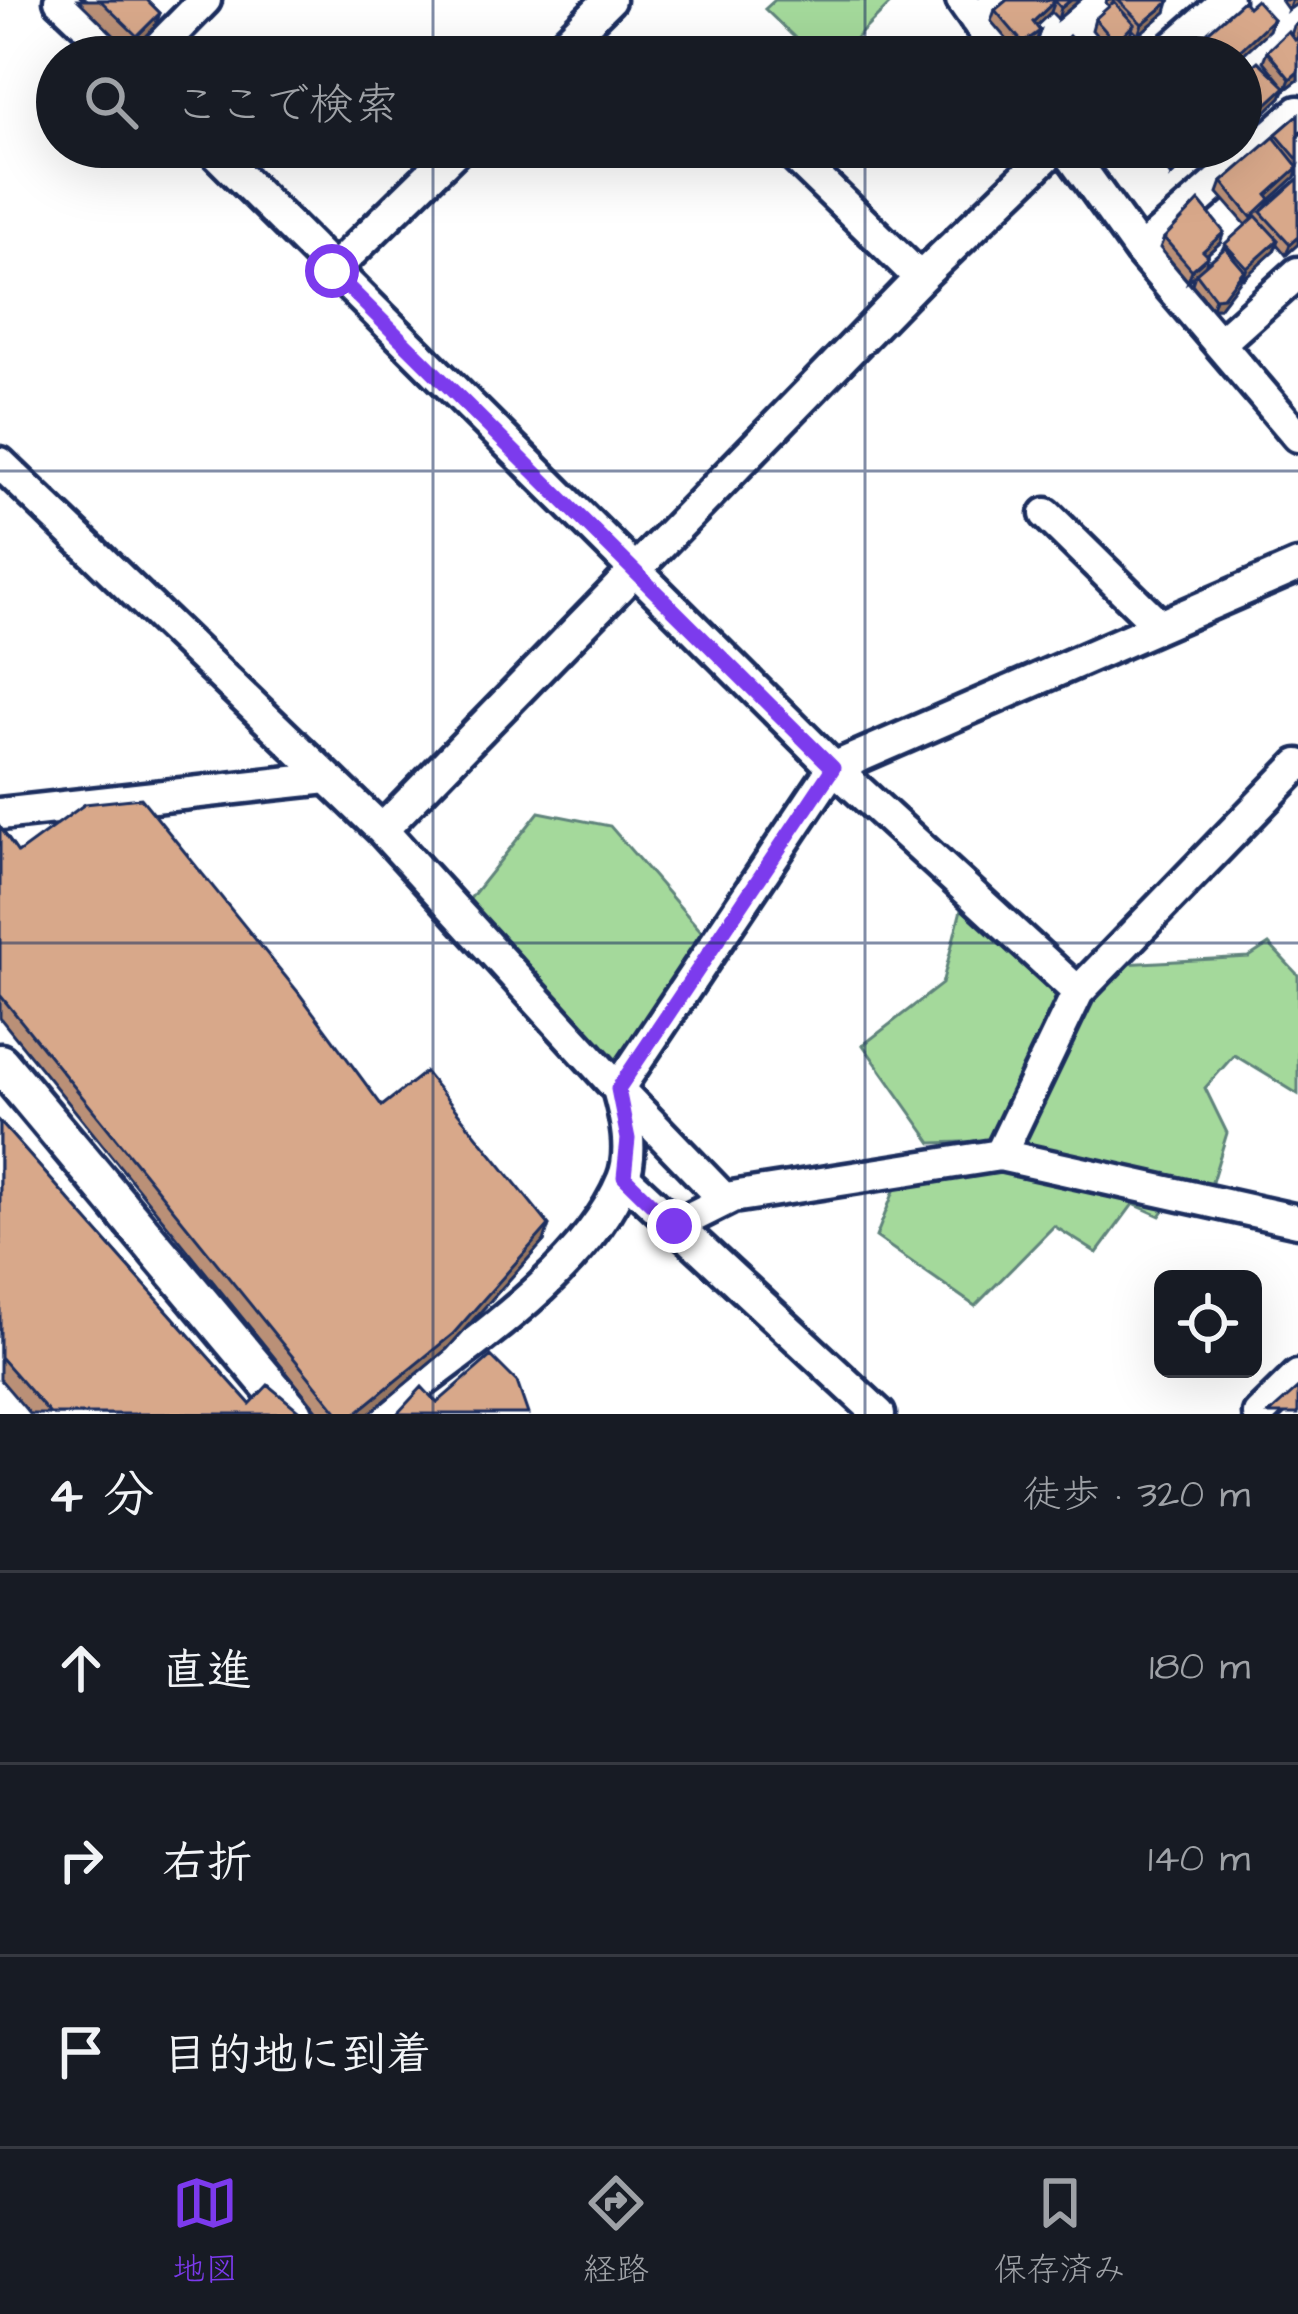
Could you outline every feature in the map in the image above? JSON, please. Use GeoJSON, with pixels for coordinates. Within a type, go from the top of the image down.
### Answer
{"type":"FeatureCollection","features":[{"type":"Feature","properties":{"kind":"street"},"geometry":{"type":"LineString","coordinates":[[60,0],[98,36]]}},
{"type":"Feature","properties":{"kind":"street"},"geometry":{"type":"LineString","coordinates":[[169,36],[205,0]]}},
{"type":"Feature","properties":{"kind":"street"},"geometry":{"type":"LineString","coordinates":[[572,36],[609,0]]}},
{"type":"Feature","properties":{"kind":"street"},"geometry":{"type":"LineString","coordinates":[[1186,36],[1227,0]]}},
{"type":"Feature","properties":{"kind":"street"},"geometry":{"type":"LineString","coordinates":[[979,7],[992,36]]}},
{"type":"Feature","properties":{"kind":"street"},"geometry":{"type":"LineString","coordinates":[[1262,143],[1298,112]]}},
{"type":"Feature","properties":{"kind":"street"},"geometry":{"type":"LineString","coordinates":[[231,168],[833,768],[1078,992]]}},
{"type":"Feature","properties":{"kind":"street"},"geometry":{"type":"LineString","coordinates":[[332,271],[437,168]]}},
{"type":"Feature","properties":{"kind":"street"},"geometry":{"type":"LineString","coordinates":[[806,168],[920,278]]}},
{"type":"Feature","properties":{"kind":"street"},"geometry":{"type":"LineString","coordinates":[[382,830],[920,278],[1038,168]]}},
{"type":"Feature","properties":{"kind":"street"},"geometry":{"type":"LineString","coordinates":[[1077,168],[1140,250],[1298,436]]}},
{"type":"Feature","properties":{"kind":"street"},"geometry":{"type":"LineString","coordinates":[[1140,250],[1234,168]]}},
{"type":"Feature","properties":{"kind":"street"},"geometry":{"type":"LineString","coordinates":[[1222,341],[1298,273]]}},
{"type":"Feature","properties":{"kind":"street"},"geometry":{"type":"LineString","coordinates":[[0,464],[382,830],[725,1200]]}},
{"type":"Feature","properties":{"kind":"street"},"geometry":{"type":"LineString","coordinates":[[1046,514],[1158,624]]}},
{"type":"Feature","properties":{"kind":"street"},"geometry":{"type":"LineString","coordinates":[[380,1414],[566,1261],[624,1177],[628,1139],[618,1089],[833,768],[1298,566]]}},
{"type":"Feature","properties":{"kind":"street"},"geometry":{"type":"LineString","coordinates":[[1000,1155],[1078,992],[1298,765]]}},
{"type":"Feature","properties":{"kind":"street"},"geometry":{"type":"LineString","coordinates":[[0,814],[327,778]]}},
{"type":"Feature","properties":{"kind":"street"},"geometry":{"type":"LineString","coordinates":[[3,1072],[294,1414]]}},
{"type":"Feature","properties":{"kind":"street"},"geometry":{"type":"LineString","coordinates":[[674,1226],[725,1200],[808,1181],[1000,1155],[1298,1221]]}},
{"type":"Feature","properties":{"kind":"street"},"geometry":{"type":"LineString","coordinates":[[624,1177],[879,1414]]}},
{"type":"Feature","properties":{"kind":"street"},"geometry":{"type":"LineString","coordinates":[[1259,1414],[1298,1376]]}},
{"type":"Feature","properties":{"kind":"green space"},"geometry":{"type":"Polygon","coordinates":[[[775,0],[894,0],[858,36],[793,36],[765,9],[775,0]]]}},
{"type":"Feature","properties":{"kind":"green space"},"geometry":{"type":"Polygon","coordinates":[[[539,812],[610,826],[714,946],[624,1068],[469,900],[539,812]]]}},
{"type":"Feature","properties":{"kind":"green space"},"geometry":{"type":"Polygon","coordinates":[[[964,898],[1062,988],[994,1141],[932,1143],[863,1045],[942,984],[964,898]]]}},
{"type":"Feature","properties":{"kind":"green space"},"geometry":{"type":"Polygon","coordinates":[[[1269,944],[1298,975],[1298,1094],[1234,1055],[1205,1088],[1227,1133],[1211,1185],[1221,1200],[1174,1196],[1160,1216],[1133,1204],[1097,1253],[1054,1226],[975,1306],[876,1237],[903,1168],[1000,1155],[1105,965],[1249,957],[1269,944]]]}},
{"type":"Feature","properties":{"kind":"building"},"geometry":{"type":"Polygon","coordinates":[[[100,0],[147,0],[160,13],[137,36],[100,0]]]}},
{"type":"Feature","properties":{"kind":"building"},"geometry":{"type":"Polygon","coordinates":[[[1007,0],[1071,0],[1061,8],[1055,1],[1033,22],[1040,31],[1033,36],[1017,36],[995,10],[1007,0]]]}},
{"type":"Feature","properties":{"kind":"building"},"geometry":{"type":"Polygon","coordinates":[[[1118,0],[1168,0],[1169,2],[1142,24],[1118,0]]]}},
{"type":"Feature","properties":{"kind":"building"},"geometry":{"type":"Polygon","coordinates":[[[1256,0],[1273,19],[1255,36],[1203,36],[1243,1],[1248,7],[1256,0]]]}},
{"type":"Feature","properties":{"kind":"building"},"geometry":{"type":"Polygon","coordinates":[[[1114,2],[1134,24],[1123,36],[1110,36],[1095,19],[1114,2]]]}},
{"type":"Feature","properties":{"kind":"building"},"geometry":{"type":"Polygon","coordinates":[[[1288,31],[1295,40],[1298,37],[1298,72],[1290,79],[1267,51],[1288,31]]]}},
{"type":"Feature","properties":{"kind":"building"},"geometry":{"type":"Polygon","coordinates":[[[1262,65],[1285,87],[1262,108],[1262,65]]]}},
{"type":"Feature","properties":{"kind":"building"},"geometry":{"type":"Polygon","coordinates":[[[1298,115],[1298,160],[1276,134],[1298,115]]]}},
{"type":"Feature","properties":{"kind":"building"},"geometry":{"type":"Polygon","coordinates":[[[1274,137],[1298,167],[1251,217],[1222,182],[1238,168],[1262,168],[1262,147],[1274,137]]]}},
{"type":"Feature","properties":{"kind":"building"},"geometry":{"type":"Polygon","coordinates":[[[1298,179],[1298,237],[1290,244],[1261,212],[1298,179]]]}},
{"type":"Feature","properties":{"kind":"building"},"geometry":{"type":"Polygon","coordinates":[[[1199,201],[1224,232],[1203,251],[1208,256],[1192,270],[1164,238],[1199,201]]]}},
{"type":"Feature","properties":{"kind":"building"},"geometry":{"type":"Polygon","coordinates":[[[1256,216],[1278,240],[1247,268],[1225,244],[1256,216]]]}},
{"type":"Feature","properties":{"kind":"building"},"geometry":{"type":"Polygon","coordinates":[[[1225,248],[1244,270],[1223,297],[1215,298],[1196,273],[1225,248]]]}},
{"type":"Feature","properties":{"kind":"building"},"geometry":{"type":"Polygon","coordinates":[[[141,798],[298,992],[382,1106],[425,1072],[549,1225],[453,1334],[355,1414],[339,1414],[0,995],[0,827],[18,853],[85,804],[141,798]]]}},
{"type":"Feature","properties":{"kind":"building"},"geometry":{"type":"Polygon","coordinates":[[[0,1122],[250,1404],[268,1385],[303,1414],[50,1414],[0,1357],[0,1122]]]}},
{"type":"Feature","properties":{"kind":"building"},"geometry":{"type":"Polygon","coordinates":[[[491,1356],[517,1382],[528,1414],[397,1414],[422,1387],[437,1403],[491,1356]]]}},
{"type":"Feature","properties":{"kind":"building"},"geometry":{"type":"Polygon","coordinates":[[[1298,1388],[1298,1414],[1269,1414],[1298,1388]]]}},
{"type":"Feature","properties":{"kind":"route"},"geometry":{"type":"LineString","coordinates":[[332,271],[638,569],[833,768],[618,1089],[628,1139],[624,1177],[674,1226]]}}]}
